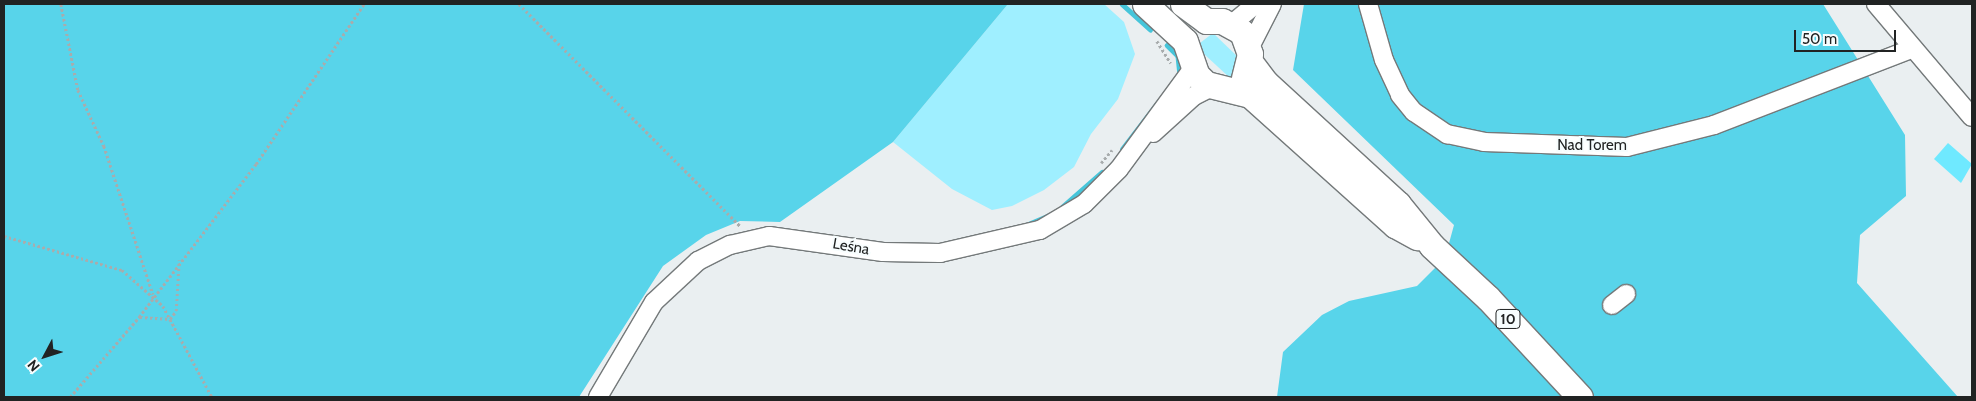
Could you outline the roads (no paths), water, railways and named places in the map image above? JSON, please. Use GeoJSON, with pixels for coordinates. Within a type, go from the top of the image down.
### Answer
{"type":"FeatureCollection","features":[{"type":"Feature","properties":{"kind":"highway","name":"10"},"geometry":{"type":"LineString","coordinates":[[1145,4],[1179,34],[1186,63],[1224,89],[1250,95],[1396,225],[1432,246]]}},
{"type":"Feature","properties":{"kind":"highway","name":"10"},"geometry":{"type":"LineString","coordinates":[[1183,4],[1221,22],[1250,54],[1272,89],[1398,204],[1432,246],[1488,298],[1580,397]]}},
{"type":"Feature","properties":{"kind":"highway"},"geometry":{"type":"LineString","coordinates":[[1186,63],[1195,37],[1221,22]]}},
{"type":"Feature","properties":{"kind":"highway"},"geometry":{"type":"LineString","coordinates":[[1224,89],[1250,54]]}},
{"type":"Feature","properties":{"kind":"street"},"geometry":{"type":"LineString","coordinates":[[1221,22],[1256,4]]}},
{"type":"Feature","properties":{"kind":"street"},"geometry":{"type":"LineString","coordinates":[[1250,54],[1272,4]]}},
{"type":"Feature","properties":{"kind":"street","name":"Nad Torem"},"geometry":{"type":"LineString","coordinates":[[1368,4],[1384,60],[1400,95],[1435,128],[1484,142],[1627,147],[1714,125],[1911,49]]}},
{"type":"Feature","properties":{"kind":"street"},"geometry":{"type":"LineString","coordinates":[[1876,4],[1911,49],[1972,118]]}},
{"type":"Feature","properties":{"kind":"street","name":"Leśna"},"geometry":{"type":"LineString","coordinates":[[1142,141],[1186,63]]}},
{"type":"Feature","properties":{"kind":"street","name":"Leśna"},"geometry":{"type":"LineString","coordinates":[[598,397],[654,302],[673,280],[698,261],[752,238],[799,237],[912,253],[993,244],[1059,221],[1084,204],[1142,141],[1194,96],[1224,89]]}},
{"type":"Feature","properties":{"kind":"street"},"geometry":{"type":"LineString","coordinates":[[1612,305],[1626,294]]}},
{"type":"Feature","properties":{"kind":"waterway"},"geometry":{"type":"LineString","coordinates":[[1122,4],[1150,29]]}},
{"type":"Feature","properties":{"kind":"waterway"},"geometry":{"type":"LineString","coordinates":[[1167,45],[1178,56],[1180,75]]}},
{"type":"Feature","properties":{"kind":"waterway"},"geometry":{"type":"LineString","coordinates":[[1122,149],[1158,102]]}},
{"type":"Feature","properties":{"kind":"waterway"},"geometry":{"type":"LineString","coordinates":[[1062,207],[1102,172]]}},
{"type":"Feature","properties":{"kind":"waterway"},"geometry":{"type":"LineString","coordinates":[[1026,225],[1049,215]]}}]}
